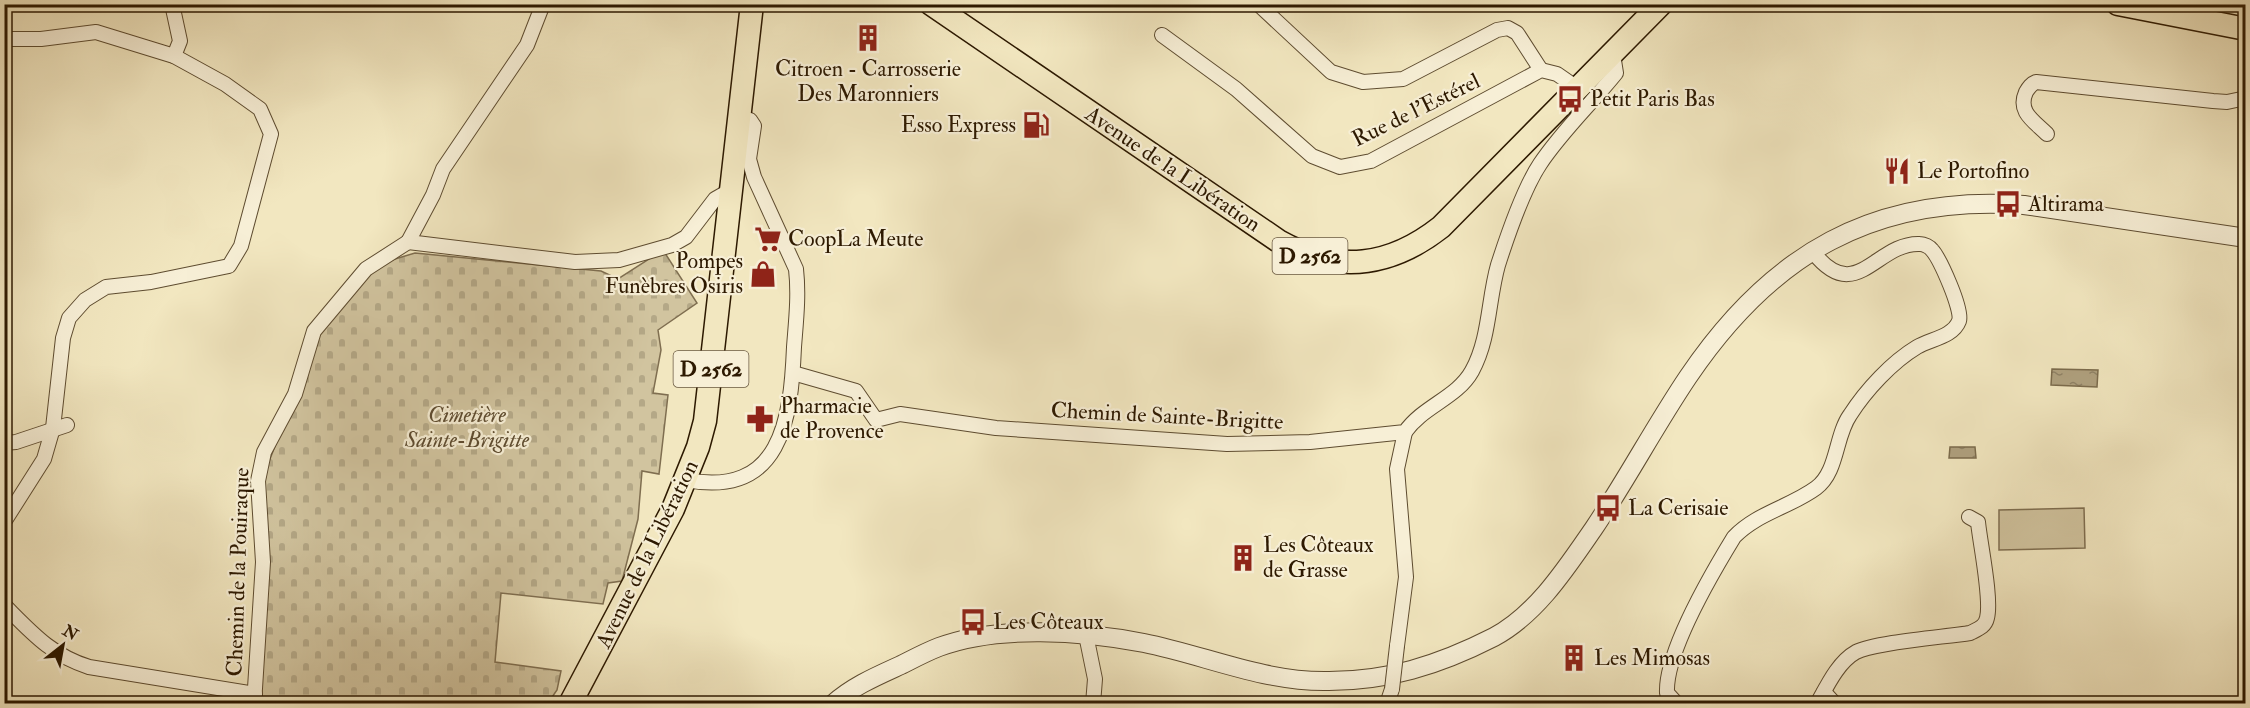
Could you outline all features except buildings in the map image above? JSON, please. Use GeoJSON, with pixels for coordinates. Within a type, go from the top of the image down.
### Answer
{"type":"FeatureCollection","features":[{"type":"Feature","properties":{"kind":"main road","name":"Avenue de la Libération"},"geometry":{"type":"LineString","coordinates":[[570,704],[686,480],[705,421],[737,118],[752,4]]}},
{"type":"Feature","properties":{"kind":"main road","name":"Avenue de la Libération"},"geometry":{"type":"LineString","coordinates":[[936,6],[1280,242],[1297,251],[1338,262],[1373,261],[1420,244],[1441,227],[1580,90],[1662,4]]}},
{"type":"Feature","properties":{"kind":"main road"},"geometry":{"type":"LineString","coordinates":[[2118,4],[2246,29]]}},
{"type":"Feature","properties":{"kind":"street"},"geometry":{"type":"LineString","coordinates":[[172,4],[180,41],[174,56]]}},
{"type":"Feature","properties":{"kind":"street"},"geometry":{"type":"LineString","coordinates":[[543,4],[527,45],[443,169],[433,195],[408,242],[575,262],[619,260],[672,245],[686,237],[715,199],[729,191]]}},
{"type":"Feature","properties":{"kind":"street"},"geometry":{"type":"LineString","coordinates":[[1258,4],[1331,72],[1363,82],[1403,79],[1497,30],[1508,28],[1516,33],[1541,70],[1557,74],[1580,90]]}},
{"type":"Feature","properties":{"kind":"street"},"geometry":{"type":"LineString","coordinates":[[4,39],[41,39],[96,32],[174,56],[225,84],[260,110],[271,134],[242,246],[229,266],[150,282],[106,287],[85,300],[69,318],[63,338],[60,427],[44,459],[4,522]]}},
{"type":"Feature","properties":{"kind":"street","name":"Rue de l'Estérel"},"geometry":{"type":"LineString","coordinates":[[1162,35],[1236,89],[1312,156],[1340,167],[1371,161],[1541,70]]}},
{"type":"Feature","properties":{"kind":"street"},"geometry":{"type":"LineString","coordinates":[[1387,704],[1392,689],[1406,577],[1397,469],[1405,432],[1414,420],[1457,389],[1470,373],[1485,337],[1498,266],[1539,166],[1563,133],[1616,73],[1613,54]]}},
{"type":"Feature","properties":{"kind":"street"},"geometry":{"type":"LineString","coordinates":[[2047,134],[2026,114],[2023,107],[2028,88],[2036,82],[2213,101],[2228,102],[2246,98]]}},
{"type":"Feature","properties":{"kind":"street"},"geometry":{"type":"LineString","coordinates":[[686,480],[712,483],[744,477],[770,456],[786,424],[793,373],[798,284],[796,269],[754,177],[749,159],[754,126],[750,120],[737,118]]}},
{"type":"Feature","properties":{"kind":"street"},"geometry":{"type":"LineString","coordinates":[[833,704],[874,677],[941,646],[1002,633],[1086,635],[1144,643],[1253,674],[1322,682],[1383,679],[1432,666],[1498,635],[1538,603],[1613,500],[1687,378],[1730,321],[1757,295],[1813,252],[1864,223],[1895,213],[1971,204],[2024,206],[2246,238]]}},
{"type":"Feature","properties":{"kind":"street","name":"Chemin de la Pouiraque"},"geometry":{"type":"LineString","coordinates":[[255,699],[263,562],[258,481],[264,452],[295,394],[314,332],[366,269],[408,242]]}},
{"type":"Feature","properties":{"kind":"street"},"geometry":{"type":"LineString","coordinates":[[1677,704],[1667,693],[1666,679],[1687,624],[1734,537],[1745,526],[1816,488],[1827,477],[1840,433],[1850,414],[1880,378],[1917,347],[1948,333],[1959,322],[1960,308],[1932,249],[1922,244],[1902,246],[1862,272],[1846,276],[1827,267],[1813,252]]}},
{"type":"Feature","properties":{"kind":"street","name":"Chemin de Sainte-Brigitte"},"geometry":{"type":"LineString","coordinates":[[793,373],[856,391],[876,420],[900,414],[996,428],[1227,444],[1311,442],[1405,432]]}},
{"type":"Feature","properties":{"kind":"street"},"geometry":{"type":"LineString","coordinates":[[4,443],[16,442],[60,427]]}},
{"type":"Feature","properties":{"kind":"street"},"geometry":{"type":"LineString","coordinates":[[1835,704],[1821,698],[1841,666],[1856,652],[1874,647],[1970,633],[1983,627],[1988,616],[1986,584],[1978,522],[1969,517]]}},
{"type":"Feature","properties":{"kind":"street"},"geometry":{"type":"LineString","coordinates":[[4,605],[35,636],[64,659],[89,667],[255,699]]}},
{"type":"Feature","properties":{"kind":"street"},"geometry":{"type":"LineString","coordinates":[[1086,635],[1095,680],[1093,704]]}},
{"type":"Feature","properties":{"kind":"green space","name":"Cimetière Sainte-Brigitte"},"geometry":{"type":"Polygon","coordinates":[[[663,250],[697,303],[658,330],[661,350],[653,393],[668,395],[659,474],[642,471],[638,519],[622,581],[608,583],[603,604],[501,593],[495,662],[561,671],[557,690],[548,703],[259,704],[264,485],[268,464],[319,334],[357,285],[385,262],[415,253],[601,271],[618,279],[663,250]]]}},
{"type":"Feature","properties":{"kind":"green space"},"geometry":{"type":"Polygon","coordinates":[[[2084,508],[2085,548],[1999,550],[1999,510],[2084,508]]]}},
{"type":"Feature","properties":{"kind":"water"},"geometry":{"type":"Polygon","coordinates":[[[2052,369],[2098,370],[2097,387],[2051,385],[2052,369]]]}},
{"type":"Feature","properties":{"kind":"water"},"geometry":{"type":"Polygon","coordinates":[[[1950,447],[1975,447],[1976,458],[1949,458],[1950,447]]]}},
{"type":"Feature","properties":{"kind":"place","name":"Citroen - Carrosserie Des Maronniers"},"geometry":{"type":"Point","coordinates":[868,38]}},
{"type":"Feature","properties":{"kind":"place","name":"Petit Paris Bas"},"geometry":{"type":"Point","coordinates":[1570,99]}},
{"type":"Feature","properties":{"kind":"place","name":"Esso Express"},"geometry":{"type":"Point","coordinates":[1036,125]}},
{"type":"Feature","properties":{"kind":"place","name":"Le Portofino"},"geometry":{"type":"Point","coordinates":[1897,171]}},
{"type":"Feature","properties":{"kind":"place","name":"Altirama"},"geometry":{"type":"Point","coordinates":[2008,204]}},
{"type":"Feature","properties":{"kind":"place","name":"CoopLa Meute"},"geometry":{"type":"Point","coordinates":[768,239]}},
{"type":"Feature","properties":{"kind":"place","name":"Pompes Funèbres Osiris"},"geometry":{"type":"Point","coordinates":[763,274]}},
{"type":"Feature","properties":{"kind":"place","name":"Pharmacie de Provence"},"geometry":{"type":"Point","coordinates":[760,419]}},
{"type":"Feature","properties":{"kind":"place","name":"La Cerisaie"},"geometry":{"type":"Point","coordinates":[1608,508]}},
{"type":"Feature","properties":{"kind":"place","name":"Les Côteaux de Grasse"},"geometry":{"type":"Point","coordinates":[1243,558]}},
{"type":"Feature","properties":{"kind":"place","name":"Les Côteaux"},"geometry":{"type":"Point","coordinates":[973,622]}},
{"type":"Feature","properties":{"kind":"place","name":"Les Mimosas"},"geometry":{"type":"Point","coordinates":[1574,658]}}]}
